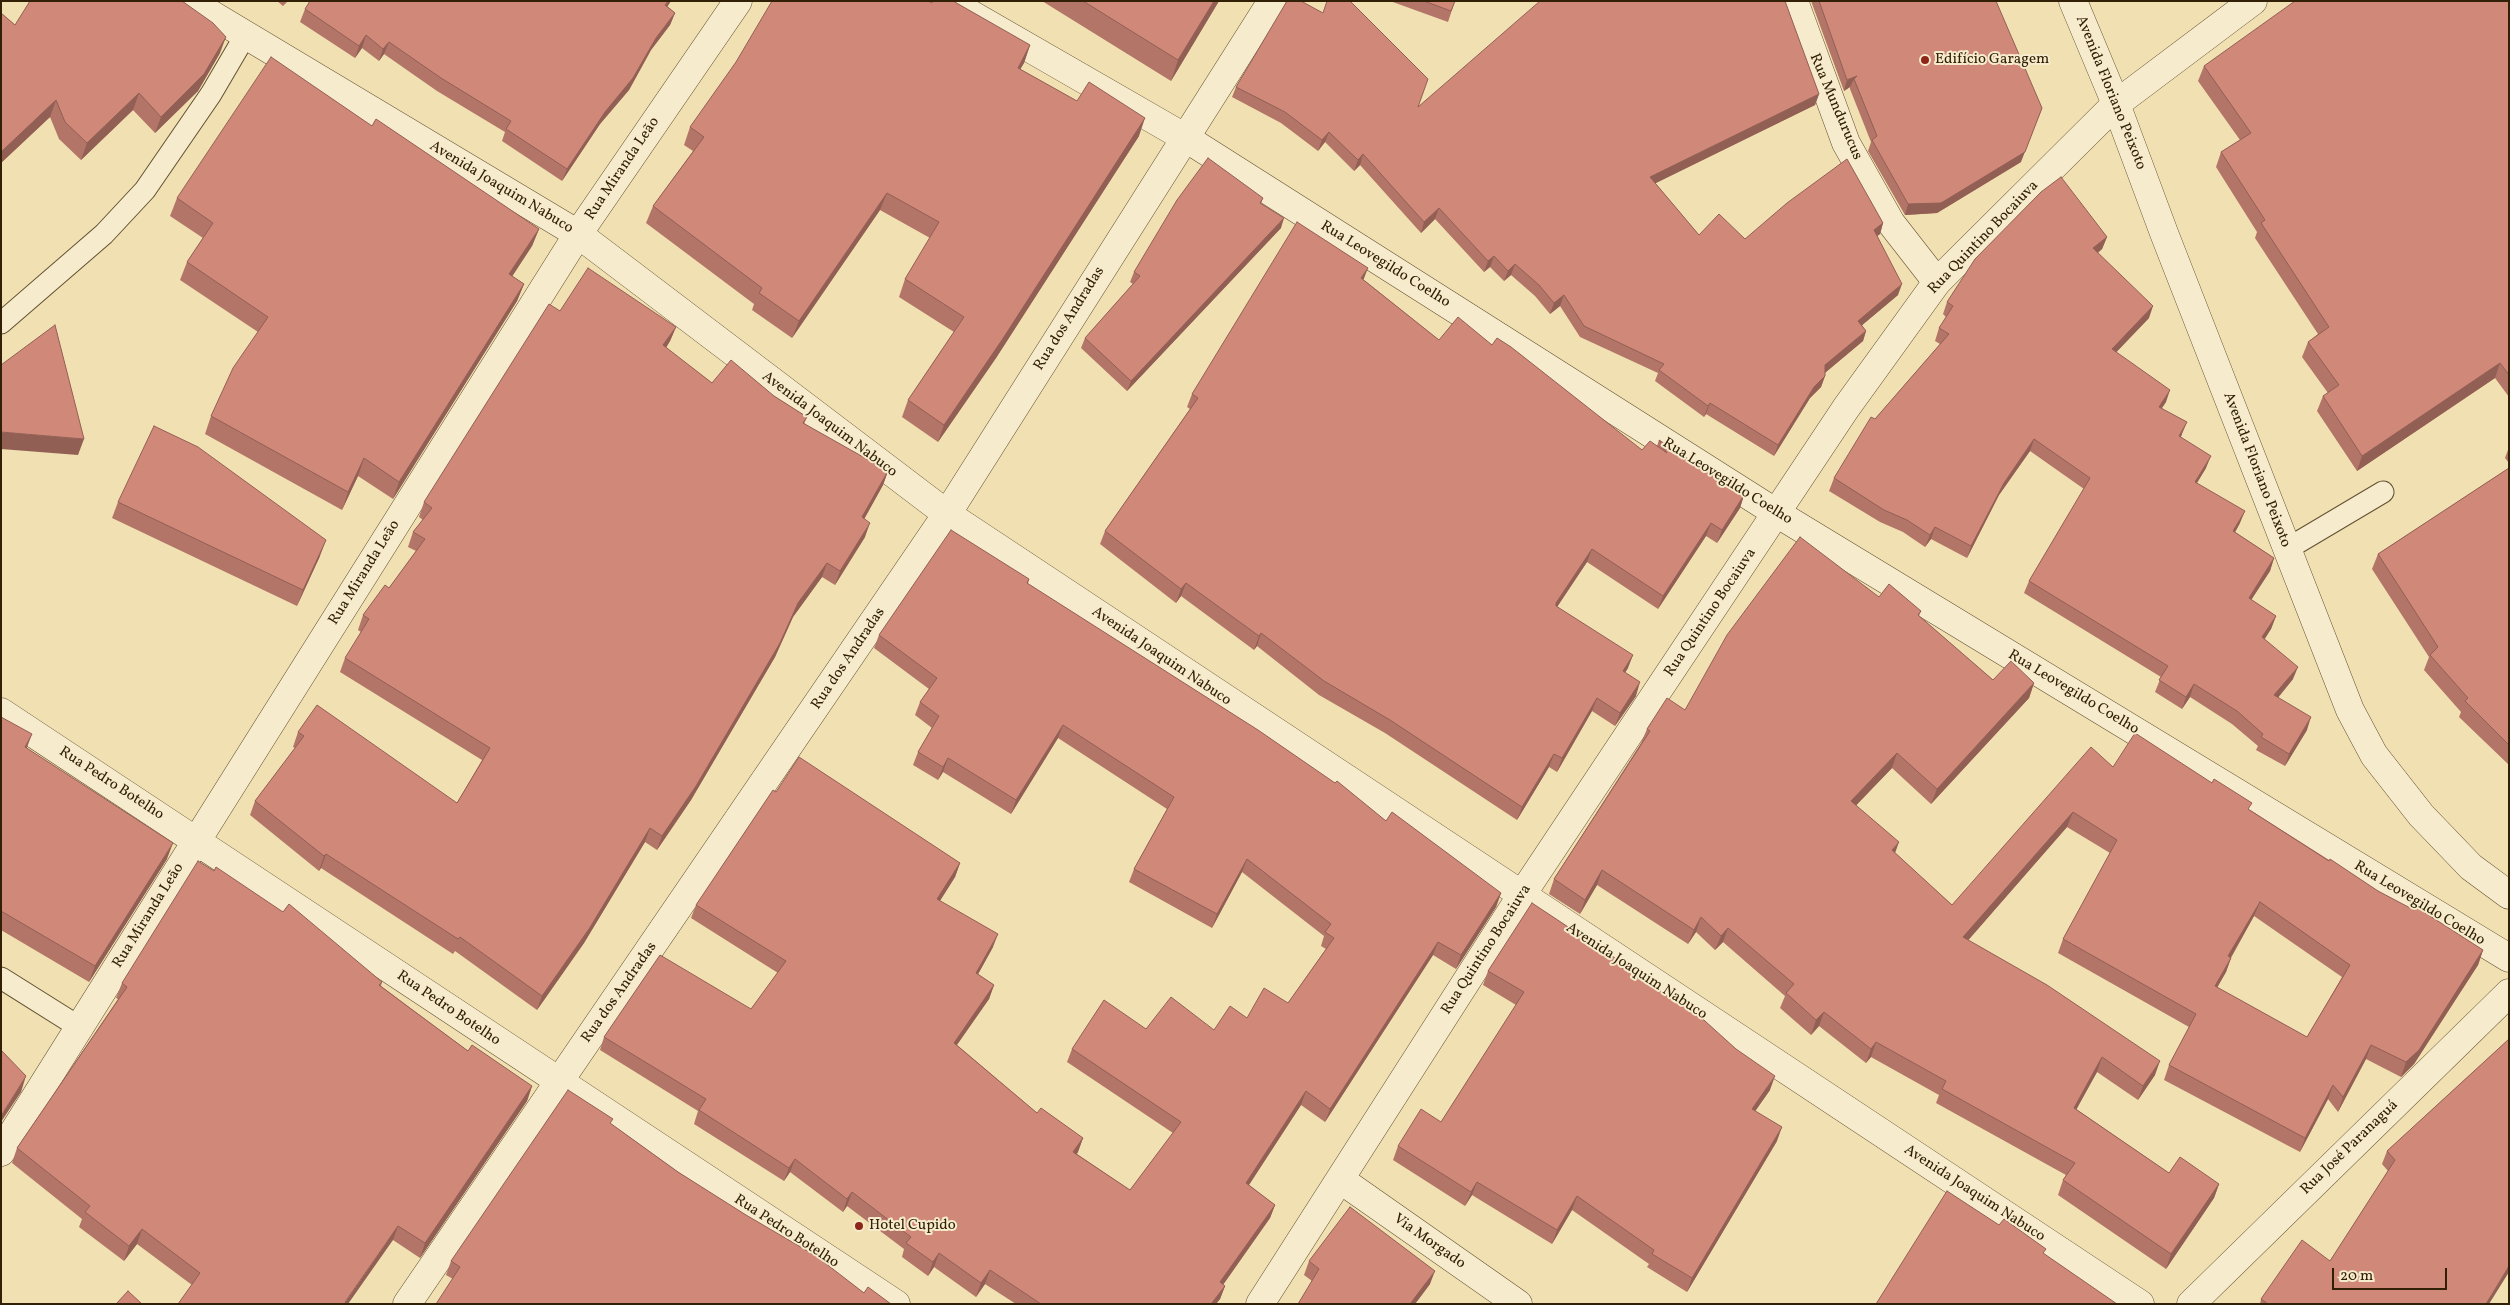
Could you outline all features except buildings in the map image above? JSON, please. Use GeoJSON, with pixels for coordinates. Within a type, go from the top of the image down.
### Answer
{"type":"FeatureCollection","features":[{"type":"Feature","properties":{"kind":"street","name":"Avenida Joaquim Nabuco"},"geometry":{"type":"LineString","coordinates":[[189,1],[578,234],[947,514],[1521,896],[2140,1304]]}},
{"type":"Feature","properties":{"kind":"street","name":"Rua Miranda Leão"},"geometry":{"type":"LineString","coordinates":[[1,1152],[578,234],[738,1]]}},
{"type":"Feature","properties":{"kind":"street","name":"Rua Leovegildo Coelho"},"geometry":{"type":"LineString","coordinates":[[948,1],[1184,137],[1778,514],[2509,958]]}},
{"type":"Feature","properties":{"kind":"street","name":"Rua dos Andradas"},"geometry":{"type":"LineString","coordinates":[[407,1304],[947,514],[1184,137],[1272,1]]}},
{"type":"Feature","properties":{"kind":"street","name":"Rua Mundurucus"},"geometry":{"type":"LineString","coordinates":[[1794,1],[1846,143],[1891,222],[1937,282]]}},
{"type":"Feature","properties":{"kind":"street","name":"Avenida Floriano Peixoto"},"geometry":{"type":"LineString","coordinates":[[2073,1],[2116,104],[2350,710],[2374,754],[2421,815],[2471,867],[2509,895]]}},
{"type":"Feature","properties":{"kind":"street","name":"Rua Quintino Bocaiuva"},"geometry":{"type":"LineString","coordinates":[[1260,1304],[1521,896],[1778,514],[1846,408],[1937,282],[2116,104],[2254,1]]}},
{"type":"Feature","properties":{"kind":"street","name":"Rua Pedro Botelho"},"geometry":{"type":"LineString","coordinates":[[1,712],[896,1304]]}},
{"type":"Feature","properties":{"kind":"street","name":"Rua José Paranaguá"},"geometry":{"type":"LineString","coordinates":[[2191,1304],[2509,993]]}},
{"type":"Feature","properties":{"kind":"street","name":"Via Morgado"},"geometry":{"type":"LineString","coordinates":[[1341,1180],[1518,1304]]}},
{"type":"Feature","properties":{"kind":"lane"},"geometry":{"type":"LineString","coordinates":[[1,323],[104,234],[145,190],[211,94],[245,36]]}},
{"type":"Feature","properties":{"kind":"lane"},"geometry":{"type":"LineString","coordinates":[[2287,549],[2383,492]]}},
{"type":"Feature","properties":{"kind":"lane"},"geometry":{"type":"LineString","coordinates":[[1,978],[79,1027]]}},
{"type":"Feature","properties":{"kind":"place","name":"Edifício Garagem"},"geometry":{"type":"Point","coordinates":[1925,60]}},
{"type":"Feature","properties":{"kind":"place","name":"Hotel Cupido"},"geometry":{"type":"Point","coordinates":[859,1226]}}]}
